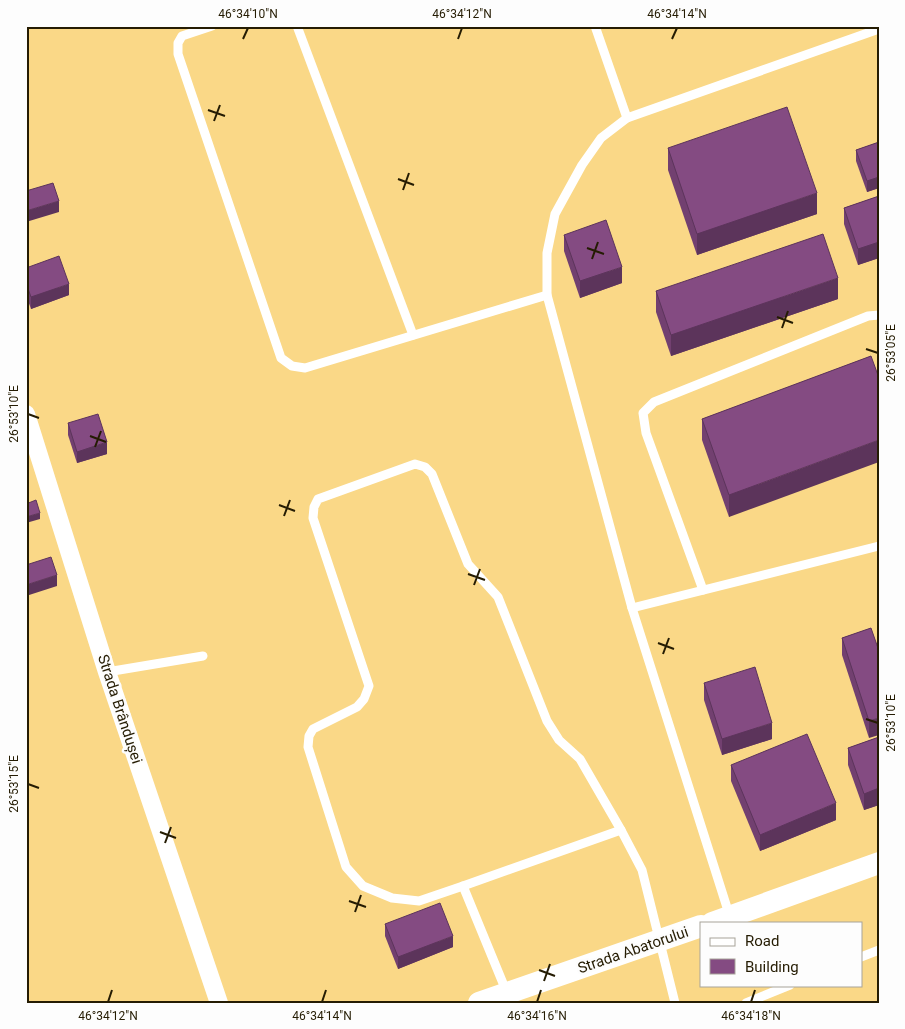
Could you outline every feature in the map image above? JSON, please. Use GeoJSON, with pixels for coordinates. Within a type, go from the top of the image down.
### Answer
{"type":"FeatureCollection","features":[{"type":"Feature","properties":{"kind":"street","name":"Strada Brândușei"},"geometry":{"type":"LineString","coordinates":[[26,414],[107,672],[219,1003]]}},
{"type":"Feature","properties":{"kind":"street"},"geometry":{"type":"LineString","coordinates":[[721,920],[879,864]]}},
{"type":"Feature","properties":{"kind":"street","name":"Strada Abatorului"},"geometry":{"type":"LineString","coordinates":[[483,1002],[700,926]]}},
{"type":"Feature","properties":{"kind":"lane"},"geometry":{"type":"LineString","coordinates":[[212,26],[182,36],[178,43],[178,54],[281,358],[292,366],[305,368],[547,295]]}},
{"type":"Feature","properties":{"kind":"lane"},"geometry":{"type":"LineString","coordinates":[[297,26],[413,335]]}},
{"type":"Feature","properties":{"kind":"lane"},"geometry":{"type":"LineString","coordinates":[[595,26],[627,118]]}},
{"type":"Feature","properties":{"kind":"lane"},"geometry":{"type":"LineString","coordinates":[[721,920],[632,608],[547,295],[547,253],[555,214],[582,165],[601,138],[627,118],[879,30]]}},
{"type":"Feature","properties":{"kind":"lane"},"geometry":{"type":"LineString","coordinates":[[703,590],[646,433],[643,413],[654,402],[868,316],[879,315]]}},
{"type":"Feature","properties":{"kind":"lane"},"geometry":{"type":"LineString","coordinates":[[621,830],[419,901],[392,898],[363,886],[346,867],[308,747],[309,736],[313,729],[357,707],[364,699],[369,686],[313,518],[314,507],[318,499],[415,464],[425,468],[432,474],[468,564],[498,597],[547,721],[558,740],[580,759],[621,830],[642,870],[675,1003]]}},
{"type":"Feature","properties":{"kind":"lane"},"geometry":{"type":"LineString","coordinates":[[632,608],[879,546]]}},
{"type":"Feature","properties":{"kind":"lane"},"geometry":{"type":"LineString","coordinates":[[107,672],[203,656]]}},
{"type":"Feature","properties":{"kind":"lane"},"geometry":{"type":"LineString","coordinates":[[463,886],[507,993]]}},
{"type":"Feature","properties":{"kind":"lane"},"geometry":{"type":"LineString","coordinates":[[862,957],[879,950]]}},
{"type":"Feature","properties":{"kind":"lane"},"geometry":{"type":"LineString","coordinates":[[746,1003],[788,986]]}},
{"type":"Feature","properties":{"kind":"building"},"geometry":{"type":"Polygon","coordinates":[[[787,107],[817,193],[697,234],[668,148],[787,107]]]}},
{"type":"Feature","properties":{"kind":"building"},"geometry":{"type":"Polygon","coordinates":[[[879,142],[879,177],[867,181],[856,150],[879,142]]]}},
{"type":"Feature","properties":{"kind":"building"},"geometry":{"type":"Polygon","coordinates":[[[53,183],[59,201],[26,211],[26,191],[53,183]]]}},
{"type":"Feature","properties":{"kind":"building"},"geometry":{"type":"Polygon","coordinates":[[[879,196],[879,242],[858,249],[844,208],[879,196]]]}},
{"type":"Feature","properties":{"kind":"building"},"geometry":{"type":"Polygon","coordinates":[[[606,220],[622,267],[580,281],[564,235],[606,220]]]}},
{"type":"Feature","properties":{"kind":"building"},"geometry":{"type":"Polygon","coordinates":[[[823,234],[838,278],[671,335],[656,291],[823,234]]]}},
{"type":"Feature","properties":{"kind":"building"},"geometry":{"type":"Polygon","coordinates":[[[59,256],[69,284],[31,297],[26,283],[26,268],[59,256]]]}},
{"type":"Feature","properties":{"kind":"building"},"geometry":{"type":"Polygon","coordinates":[[[871,356],[879,378],[879,440],[729,495],[702,419],[871,356]]]}},
{"type":"Feature","properties":{"kind":"building"},"geometry":{"type":"Polygon","coordinates":[[[98,414],[107,442],[77,452],[68,423],[98,414]]]}},
{"type":"Feature","properties":{"kind":"building"},"geometry":{"type":"Polygon","coordinates":[[[36,500],[40,513],[26,517],[26,504],[36,500]]]}},
{"type":"Feature","properties":{"kind":"building"},"geometry":{"type":"Polygon","coordinates":[[[51,557],[57,575],[26,585],[26,565],[51,557]]]}},
{"type":"Feature","properties":{"kind":"building"},"geometry":{"type":"Polygon","coordinates":[[[871,628],[879,651],[879,718],[869,721],[842,638],[871,628]]]}},
{"type":"Feature","properties":{"kind":"building"},"geometry":{"type":"Polygon","coordinates":[[[755,667],[772,723],[722,739],[704,683],[755,667]]]}},
{"type":"Feature","properties":{"kind":"building"},"geometry":{"type":"Polygon","coordinates":[[[807,734],[836,803],[760,835],[731,765],[807,734]]]}},
{"type":"Feature","properties":{"kind":"building"},"geometry":{"type":"Polygon","coordinates":[[[879,737],[879,788],[864,794],[848,748],[879,737]]]}},
{"type":"Feature","properties":{"kind":"building"},"geometry":{"type":"Polygon","coordinates":[[[440,903],[453,936],[398,957],[385,924],[440,903]]]}}]}
